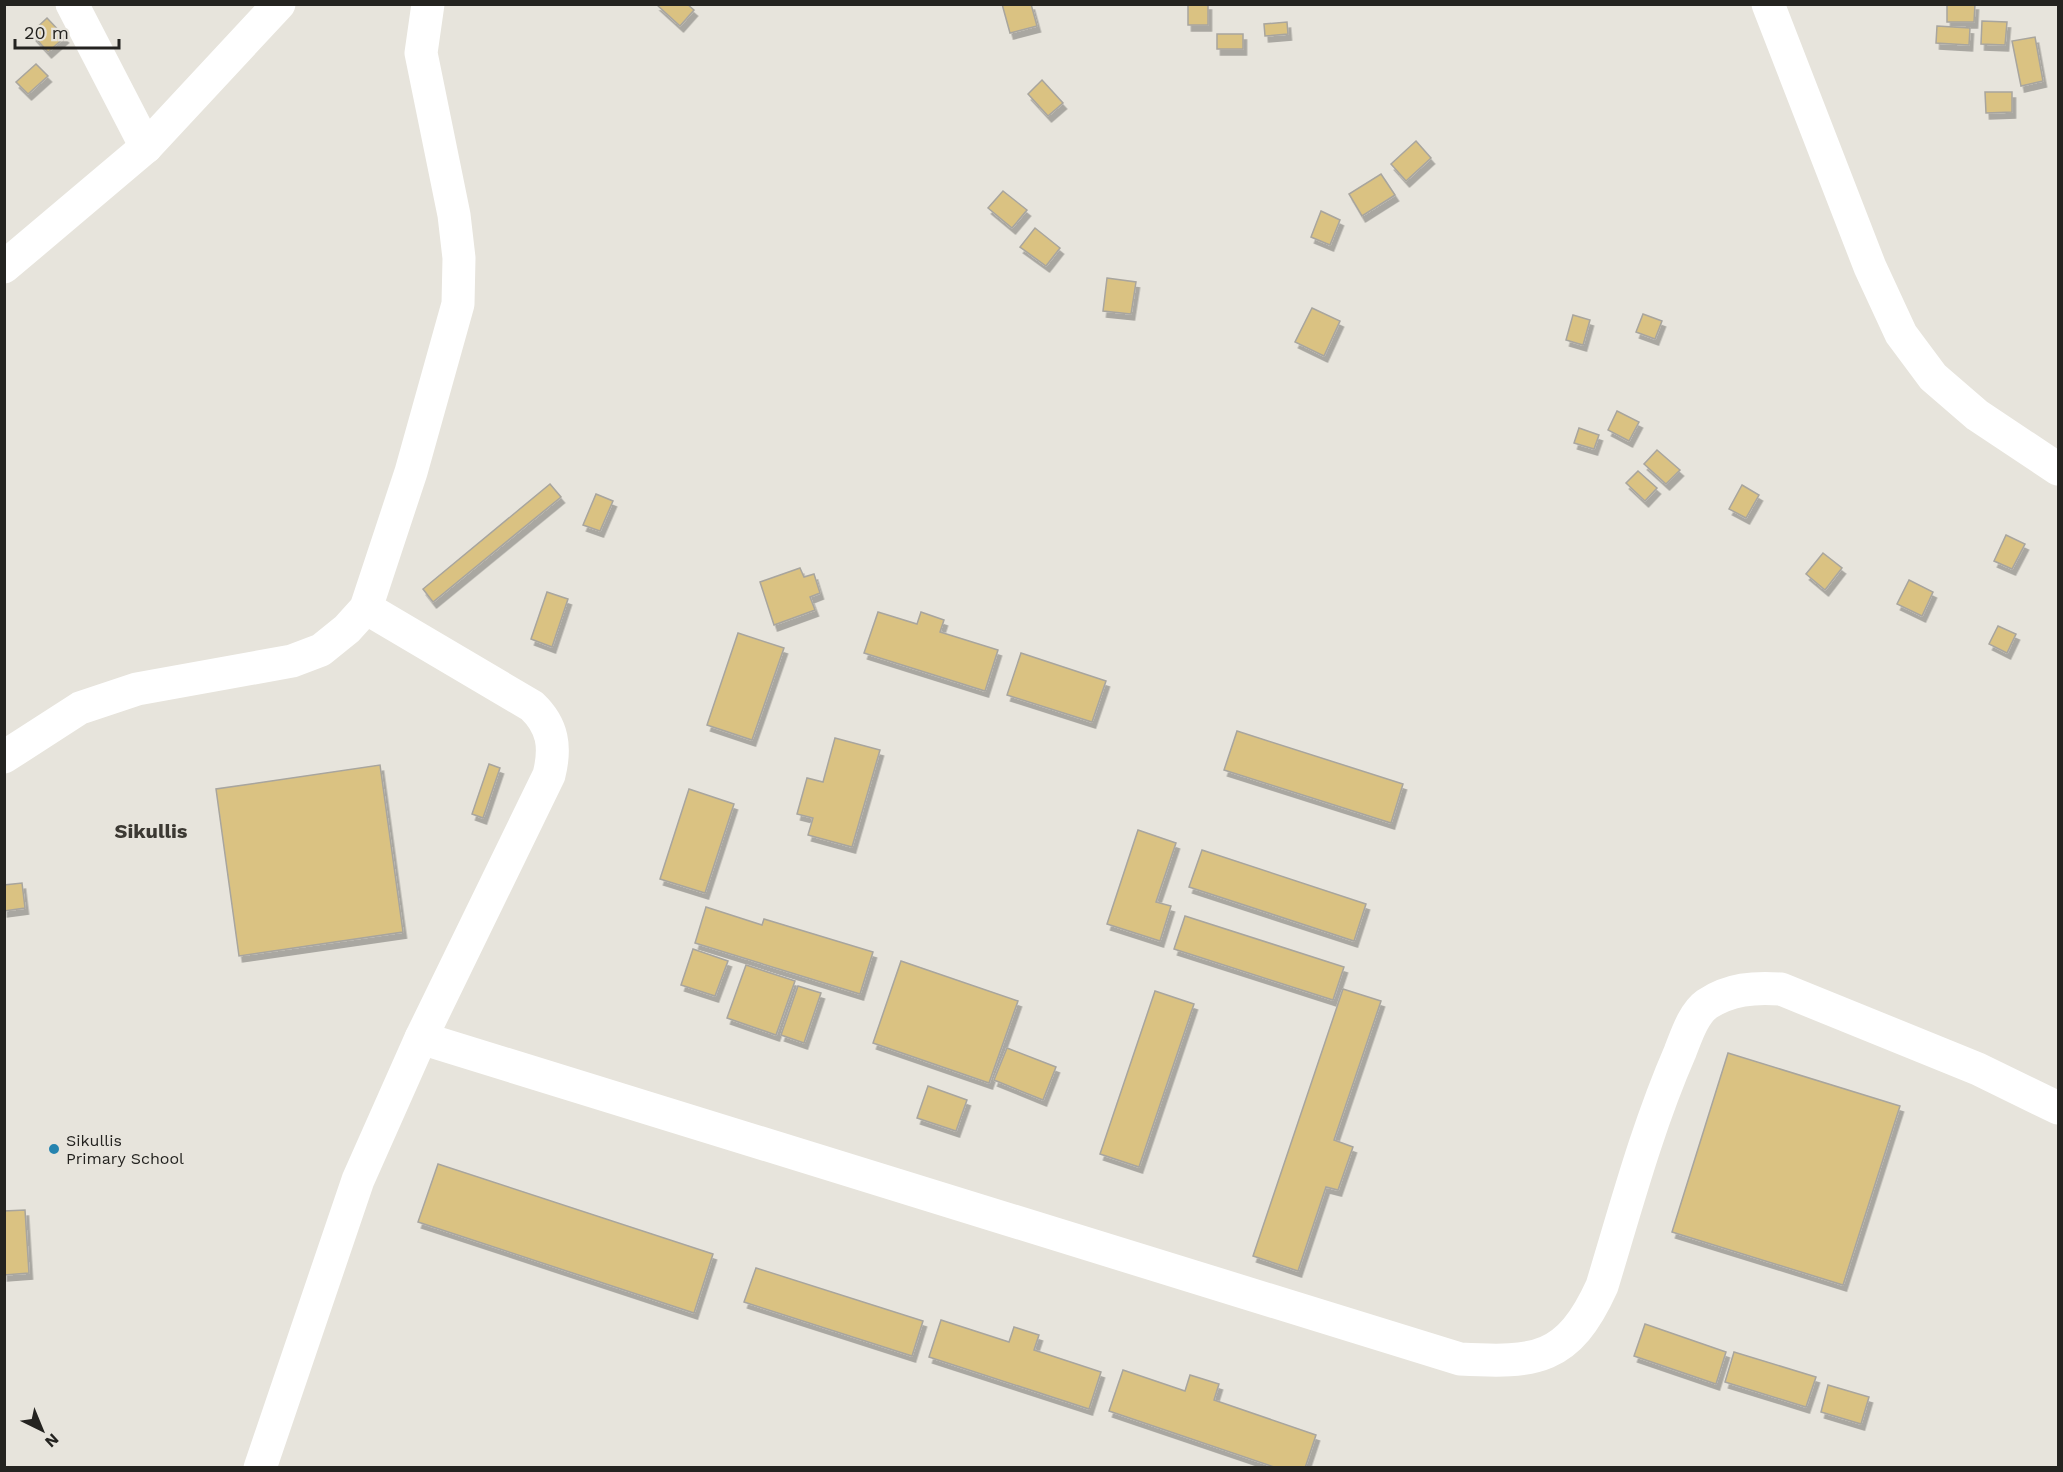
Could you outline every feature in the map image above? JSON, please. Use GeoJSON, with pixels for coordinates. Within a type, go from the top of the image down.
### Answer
{"type":"FeatureCollection","features":[{"type":"Feature","properties":{"kind":"street"},"geometry":{"type":"LineString","coordinates":[[72,4],[146,147]]}},
{"type":"Feature","properties":{"kind":"street"},"geometry":{"type":"LineString","coordinates":[[4,267],[146,147],[279,4]]}},
{"type":"Feature","properties":{"kind":"street"},"geometry":{"type":"LineString","coordinates":[[4,757],[80,708],[137,689],[292,661],[321,650],[347,629],[366,608],[411,472],[458,304],[459,258],[454,215],[421,53],[428,4]]}},
{"type":"Feature","properties":{"kind":"street"},"geometry":{"type":"LineString","coordinates":[[1768,4],[1870,267],[1901,334],[1934,377],[1968,408],[2058,469]]}},
{"type":"Feature","properties":{"kind":"street"},"geometry":{"type":"LineString","coordinates":[[260,1467],[358,1180],[421,1038],[549,775],[553,743],[549,728],[532,706],[366,608]]}},
{"type":"Feature","properties":{"kind":"street"},"geometry":{"type":"LineString","coordinates":[[421,1038],[1449,1356],[1471,1360],[1504,1361],[1542,1356],[1570,1337],[1590,1312],[1602,1286],[1654,1111],[1690,1026],[1705,1005],[1730,993],[1752,987],[1781,989],[1978,1069],[2058,1108]]}},
{"type":"Feature","properties":{"kind":"building"},"geometry":{"type":"Polygon","coordinates":[[[687,4],[694,10],[680,26],[657,5],[687,4]]]}},
{"type":"Feature","properties":{"kind":"building"},"geometry":{"type":"Polygon","coordinates":[[[1002,4],[1031,4],[1037,26],[1010,33],[1002,4]]]}},
{"type":"Feature","properties":{"kind":"building"},"geometry":{"type":"Polygon","coordinates":[[[1188,4],[1208,4],[1208,25],[1188,25],[1188,4]]]}},
{"type":"Feature","properties":{"kind":"building"},"geometry":{"type":"Polygon","coordinates":[[[1947,4],[1975,4],[1974,22],[1947,22],[1947,4]]]}},
{"type":"Feature","properties":{"kind":"building"},"geometry":{"type":"Polygon","coordinates":[[[47,18],[65,37],[48,52],[31,33],[47,18]]]}},
{"type":"Feature","properties":{"kind":"building"},"geometry":{"type":"Polygon","coordinates":[[[1982,21],[2007,22],[2005,45],[1981,44],[1982,21]]]}},
{"type":"Feature","properties":{"kind":"building"},"geometry":{"type":"Polygon","coordinates":[[[1287,22],[1288,34],[1265,36],[1264,24],[1287,22]]]}},
{"type":"Feature","properties":{"kind":"building"},"geometry":{"type":"Polygon","coordinates":[[[1937,26],[1970,28],[1969,45],[1936,43],[1937,26]]]}},
{"type":"Feature","properties":{"kind":"building"},"geometry":{"type":"Polygon","coordinates":[[[1217,34],[1243,34],[1243,49],[1217,49],[1217,34]]]}},
{"type":"Feature","properties":{"kind":"building"},"geometry":{"type":"Polygon","coordinates":[[[2035,37],[2043,81],[2021,86],[2012,41],[2035,37]]]}},
{"type":"Feature","properties":{"kind":"building"},"geometry":{"type":"Polygon","coordinates":[[[36,64],[48,76],[28,94],[16,82],[36,64]]]}},
{"type":"Feature","properties":{"kind":"building"},"geometry":{"type":"Polygon","coordinates":[[[1042,80],[1063,103],[1048,116],[1028,94],[1042,80]]]}},
{"type":"Feature","properties":{"kind":"building"},"geometry":{"type":"Polygon","coordinates":[[[1985,92],[2012,92],[2012,112],[1986,113],[1985,92]]]}},
{"type":"Feature","properties":{"kind":"building"},"geometry":{"type":"Polygon","coordinates":[[[1416,141],[1431,158],[1406,181],[1391,164],[1416,141]]]}},
{"type":"Feature","properties":{"kind":"building"},"geometry":{"type":"Polygon","coordinates":[[[1381,174],[1395,195],[1362,216],[1349,194],[1381,174]]]}},
{"type":"Feature","properties":{"kind":"building"},"geometry":{"type":"Polygon","coordinates":[[[1003,191],[1027,210],[1012,228],[988,208],[1003,191]]]}},
{"type":"Feature","properties":{"kind":"building"},"geometry":{"type":"Polygon","coordinates":[[[1321,211],[1340,220],[1330,245],[1311,237],[1321,211]]]}},
{"type":"Feature","properties":{"kind":"building"},"geometry":{"type":"Polygon","coordinates":[[[1035,228],[1060,248],[1046,266],[1020,247],[1035,228]]]}},
{"type":"Feature","properties":{"kind":"building"},"geometry":{"type":"Polygon","coordinates":[[[1107,278],[1136,282],[1131,314],[1103,311],[1107,278]]]}},
{"type":"Feature","properties":{"kind":"building"},"geometry":{"type":"Polygon","coordinates":[[[1312,308],[1340,321],[1324,356],[1295,342],[1312,308]]]}},
{"type":"Feature","properties":{"kind":"building"},"geometry":{"type":"Polygon","coordinates":[[[1643,314],[1662,321],[1655,339],[1636,332],[1643,314]]]}},
{"type":"Feature","properties":{"kind":"building"},"geometry":{"type":"Polygon","coordinates":[[[1573,315],[1590,320],[1583,345],[1566,340],[1573,315]]]}},
{"type":"Feature","properties":{"kind":"building"},"geometry":{"type":"Polygon","coordinates":[[[1617,411],[1639,422],[1629,441],[1608,430],[1617,411]]]}},
{"type":"Feature","properties":{"kind":"building"},"geometry":{"type":"Polygon","coordinates":[[[1579,428],[1599,435],[1594,449],[1574,443],[1579,428]]]}},
{"type":"Feature","properties":{"kind":"building"},"geometry":{"type":"Polygon","coordinates":[[[1657,450],[1680,470],[1666,484],[1644,464],[1657,450]]]}},
{"type":"Feature","properties":{"kind":"building"},"geometry":{"type":"Polygon","coordinates":[[[1638,471],[1657,488],[1645,501],[1626,483],[1638,471]]]}},
{"type":"Feature","properties":{"kind":"building"},"geometry":{"type":"Polygon","coordinates":[[[550,484],[561,497],[433,602],[423,589],[550,484]]]}},
{"type":"Feature","properties":{"kind":"building"},"geometry":{"type":"Polygon","coordinates":[[[1742,485],[1759,495],[1746,518],[1729,509],[1742,485]]]}},
{"type":"Feature","properties":{"kind":"building"},"geometry":{"type":"Polygon","coordinates":[[[596,494],[613,501],[600,531],[583,525],[596,494]]]}},
{"type":"Feature","properties":{"kind":"building"},"geometry":{"type":"Polygon","coordinates":[[[2006,535],[2025,544],[2012,569],[1994,561],[2006,535]]]}},
{"type":"Feature","properties":{"kind":"building"},"geometry":{"type":"Polygon","coordinates":[[[1823,553],[1842,568],[1825,590],[1806,574],[1823,553]]]}},
{"type":"Feature","properties":{"kind":"building"},"geometry":{"type":"Polygon","coordinates":[[[800,568],[804,577],[814,574],[820,593],[810,597],[815,610],[774,625],[760,582],[800,568]]]}},
{"type":"Feature","properties":{"kind":"building"},"geometry":{"type":"Polygon","coordinates":[[[1909,580],[1933,592],[1922,616],[1897,604],[1909,580]]]}},
{"type":"Feature","properties":{"kind":"building"},"geometry":{"type":"Polygon","coordinates":[[[547,592],[568,599],[552,647],[531,639],[547,592]]]}},
{"type":"Feature","properties":{"kind":"building"},"geometry":{"type":"Polygon","coordinates":[[[878,612],[917,624],[921,612],[944,620],[940,632],[998,650],[985,691],[864,653],[878,612]]]}},
{"type":"Feature","properties":{"kind":"building"},"geometry":{"type":"Polygon","coordinates":[[[1998,626],[2016,634],[2007,653],[1989,644],[1998,626]]]}},
{"type":"Feature","properties":{"kind":"building"},"geometry":{"type":"Polygon","coordinates":[[[738,633],[784,648],[752,740],[707,725],[738,633]]]}},
{"type":"Feature","properties":{"kind":"building"},"geometry":{"type":"Polygon","coordinates":[[[1021,653],[1106,681],[1092,722],[1007,695],[1021,653]]]}},
{"type":"Feature","properties":{"kind":"building"},"geometry":{"type":"Polygon","coordinates":[[[1237,731],[1403,784],[1391,823],[1224,770],[1237,731]]]}},
{"type":"Feature","properties":{"kind":"building"},"geometry":{"type":"Polygon","coordinates":[[[835,738],[880,750],[852,847],[808,835],[813,818],[797,814],[807,778],[823,782],[835,738]]]}},
{"type":"Feature","properties":{"kind":"building"},"geometry":{"type":"Polygon","coordinates":[[[489,764],[500,768],[483,818],[472,814],[489,764]]]}},
{"type":"Feature","properties":{"kind":"building"},"geometry":{"type":"Polygon","coordinates":[[[380,765],[403,932],[239,956],[216,789],[380,765]]]}},
{"type":"Feature","properties":{"kind":"building"},"geometry":{"type":"Polygon","coordinates":[[[689,789],[734,804],[705,893],[660,879],[689,789]]]}},
{"type":"Feature","properties":{"kind":"building"},"geometry":{"type":"Polygon","coordinates":[[[1138,830],[1176,843],[1156,902],[1171,906],[1160,941],[1107,924],[1138,830]]]}},
{"type":"Feature","properties":{"kind":"building"},"geometry":{"type":"Polygon","coordinates":[[[1202,850],[1366,904],[1354,941],[1189,887],[1202,850]]]}},
{"type":"Feature","properties":{"kind":"building"},"geometry":{"type":"Polygon","coordinates":[[[22,883],[25,908],[4,911],[4,885],[22,883]]]}},
{"type":"Feature","properties":{"kind":"building"},"geometry":{"type":"Polygon","coordinates":[[[706,907],[762,925],[764,919],[873,952],[860,994],[695,943],[706,907]]]}},
{"type":"Feature","properties":{"kind":"building"},"geometry":{"type":"Polygon","coordinates":[[[1185,916],[1344,967],[1333,1000],[1174,949],[1185,916]]]}},
{"type":"Feature","properties":{"kind":"building"},"geometry":{"type":"Polygon","coordinates":[[[693,949],[728,961],[715,996],[681,985],[693,949]]]}},
{"type":"Feature","properties":{"kind":"building"},"geometry":{"type":"Polygon","coordinates":[[[901,961],[1018,1001],[989,1083],[873,1043],[901,961]]]}},
{"type":"Feature","properties":{"kind":"building"},"geometry":{"type":"Polygon","coordinates":[[[746,965],[795,981],[776,1035],[727,1018],[746,965]]]}},
{"type":"Feature","properties":{"kind":"building"},"geometry":{"type":"Polygon","coordinates":[[[798,986],[821,993],[804,1043],[781,1035],[798,986]]]}},
{"type":"Feature","properties":{"kind":"building"},"geometry":{"type":"Polygon","coordinates":[[[1343,989],[1381,1001],[1334,1140],[1353,1147],[1338,1190],[1326,1187],[1298,1271],[1253,1256],[1343,989]]]}},
{"type":"Feature","properties":{"kind":"building"},"geometry":{"type":"Polygon","coordinates":[[[1155,991],[1194,1004],[1139,1167],[1100,1154],[1155,991]]]}},
{"type":"Feature","properties":{"kind":"building"},"geometry":{"type":"Polygon","coordinates":[[[1007,1048],[1056,1067],[1043,1100],[994,1080],[1007,1048]]]}},
{"type":"Feature","properties":{"kind":"building"},"geometry":{"type":"Polygon","coordinates":[[[1728,1053],[1900,1106],[1843,1285],[1672,1232],[1728,1053]]]}},
{"type":"Feature","properties":{"kind":"building"},"geometry":{"type":"Polygon","coordinates":[[[928,1086],[967,1100],[956,1131],[917,1118],[928,1086]]]}},
{"type":"Feature","properties":{"kind":"building"},"geometry":{"type":"Polygon","coordinates":[[[438,1164],[713,1254],[694,1313],[418,1222],[438,1164]]]}},
{"type":"Feature","properties":{"kind":"building"},"geometry":{"type":"Polygon","coordinates":[[[25,1210],[29,1273],[4,1275],[4,1211],[25,1210]]]}},
{"type":"Feature","properties":{"kind":"building"},"geometry":{"type":"Polygon","coordinates":[[[756,1268],[923,1321],[912,1356],[744,1302],[756,1268]]]}},
{"type":"Feature","properties":{"kind":"building"},"geometry":{"type":"Polygon","coordinates":[[[941,1320],[1009,1342],[1014,1327],[1039,1335],[1034,1350],[1101,1372],[1089,1409],[929,1357],[941,1320]]]}},
{"type":"Feature","properties":{"kind":"building"},"geometry":{"type":"Polygon","coordinates":[[[1645,1324],[1726,1352],[1716,1384],[1634,1356],[1645,1324]]]}},
{"type":"Feature","properties":{"kind":"building"},"geometry":{"type":"Polygon","coordinates":[[[1734,1352],[1816,1377],[1806,1407],[1725,1382],[1734,1352]]]}},
{"type":"Feature","properties":{"kind":"building"},"geometry":{"type":"Polygon","coordinates":[[[1123,1370],[1185,1391],[1190,1375],[1219,1384],[1214,1400],[1316,1435],[1305,1468],[1277,1468],[1109,1411],[1123,1370]]]}},
{"type":"Feature","properties":{"kind":"building"},"geometry":{"type":"Polygon","coordinates":[[[1828,1385],[1869,1397],[1861,1424],[1821,1412],[1828,1385]]]}},
{"type":"Feature","properties":{"kind":"place","name":"Sikullis Primary School"},"geometry":{"type":"Point","coordinates":[54,1149]}},
{"type":"Feature","properties":{"kind":"district","name":"Sikullis"},"geometry":{"type":"Point","coordinates":[151,831]}}]}
